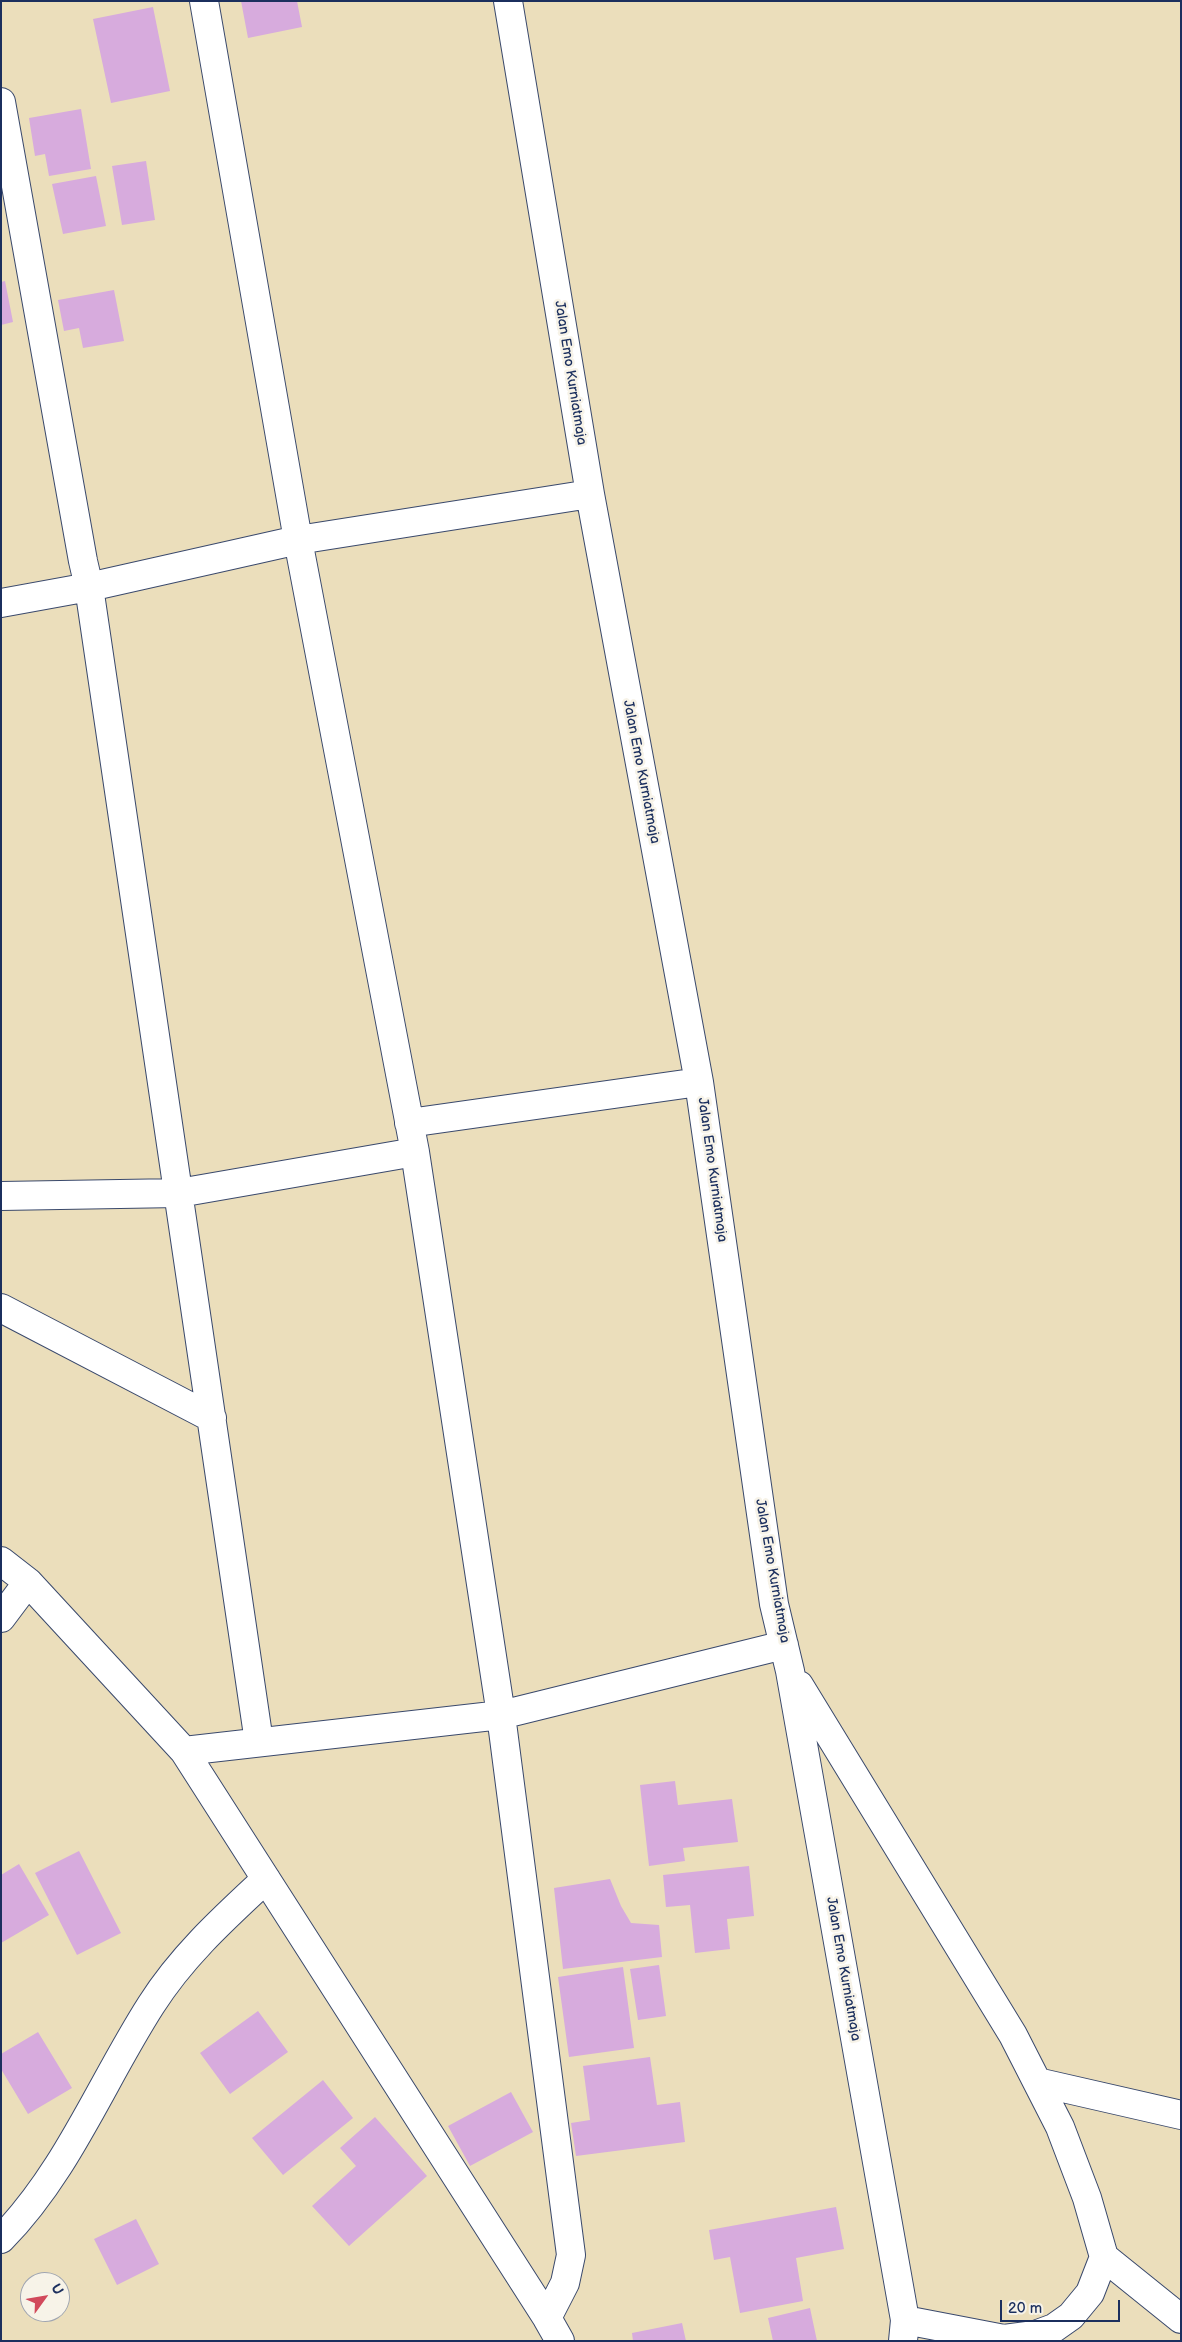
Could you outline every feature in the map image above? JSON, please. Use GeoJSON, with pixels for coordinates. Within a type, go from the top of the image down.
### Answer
{"type":"FeatureCollection","features":[{"type":"Feature","properties":{"kind":"street"},"geometry":{"type":"LineString","coordinates":[[204,1],[298,540],[415,1152],[501,1715],[571,2255],[554,2329]]}},
{"type":"Feature","properties":{"kind":"street","name":"Jalan Emo Kurniatmaja"},"geometry":{"type":"LineString","coordinates":[[508,1],[590,494],[699,1082],[773,1595],[787,1658],[904,2330]]}},
{"type":"Feature","properties":{"kind":"street"},"geometry":{"type":"LineString","coordinates":[[1,102],[89,587],[259,1742]]}},
{"type":"Feature","properties":{"kind":"street"},"geometry":{"type":"LineString","coordinates":[[1,603],[89,587],[298,540],[590,494]]}},
{"type":"Feature","properties":{"kind":"street"},"geometry":{"type":"LineString","coordinates":[[409,1123],[699,1082]]}},
{"type":"Feature","properties":{"kind":"street"},"geometry":{"type":"LineString","coordinates":[[1,1196],[179,1194],[415,1152]]}},
{"type":"Feature","properties":{"kind":"street"},"geometry":{"type":"LineString","coordinates":[[1,1308],[212,1418]]}},
{"type":"Feature","properties":{"kind":"street"},"geometry":{"type":"LineString","coordinates":[[1,1561],[28,1582],[184,1752],[554,2329]]}},
{"type":"Feature","properties":{"kind":"street"},"geometry":{"type":"LineString","coordinates":[[1,1618],[28,1582]]}},
{"type":"Feature","properties":{"kind":"street"},"geometry":{"type":"LineString","coordinates":[[184,1752],[501,1715],[787,1658],[1013,2034],[1060,2127],[1087,2198],[1104,2258],[1181,2319]]}},
{"type":"Feature","properties":{"kind":"street"},"geometry":{"type":"LineString","coordinates":[[1,2239],[55,2172],[165,1984],[205,1936],[266,1879]]}},
{"type":"Feature","properties":{"kind":"street"},"geometry":{"type":"LineString","coordinates":[[1037,2082],[1181,2115]]}},
{"type":"Feature","properties":{"kind":"street"},"geometry":{"type":"LineString","coordinates":[[904,2330],[1004,2339],[1035,2335],[1054,2328],[1071,2316],[1090,2293],[1104,2258]]}},
{"type":"Feature","properties":{"kind":"building"},"geometry":{"type":"Polygon","coordinates":[[[241,1],[297,1],[302,27],[248,38],[241,1]]]}},
{"type":"Feature","properties":{"kind":"building"},"geometry":{"type":"Polygon","coordinates":[[[153,7],[170,91],[111,103],[93,19],[153,7]]]}},
{"type":"Feature","properties":{"kind":"building"},"geometry":{"type":"Polygon","coordinates":[[[81,109],[91,169],[49,176],[45,154],[35,156],[29,118],[81,109]]]}},
{"type":"Feature","properties":{"kind":"building"},"geometry":{"type":"Polygon","coordinates":[[[146,161],[155,220],[122,225],[112,166],[146,161]]]}},
{"type":"Feature","properties":{"kind":"building"},"geometry":{"type":"Polygon","coordinates":[[[96,176],[106,226],[63,234],[52,184],[96,176]]]}},
{"type":"Feature","properties":{"kind":"building"},"geometry":{"type":"Polygon","coordinates":[[[5,281],[13,322],[1,325],[1,282],[5,281]]]}},
{"type":"Feature","properties":{"kind":"building"},"geometry":{"type":"Polygon","coordinates":[[[114,290],[124,341],[83,348],[79,328],[64,331],[58,300],[114,290]]]}},
{"type":"Feature","properties":{"kind":"building"},"geometry":{"type":"Polygon","coordinates":[[[675,1781],[678,1805],[732,1799],[738,1842],[683,1848],[685,1861],[649,1866],[640,1785],[675,1781]]]}},
{"type":"Feature","properties":{"kind":"building"},"geometry":{"type":"Polygon","coordinates":[[[79,1851],[121,1933],[77,1955],[35,1873],[79,1851]]]}},
{"type":"Feature","properties":{"kind":"building"},"geometry":{"type":"Polygon","coordinates":[[[19,1864],[49,1915],[1,1943],[1,1875],[19,1864]]]}},
{"type":"Feature","properties":{"kind":"building"},"geometry":{"type":"Polygon","coordinates":[[[749,1866],[754,1916],[727,1919],[730,1949],[695,1953],[690,1905],[666,1907],[663,1875],[749,1866]]]}},
{"type":"Feature","properties":{"kind":"building"},"geometry":{"type":"Polygon","coordinates":[[[610,1879],[621,1906],[631,1923],[659,1925],[662,1957],[563,1969],[554,1888],[610,1879]]]}},
{"type":"Feature","properties":{"kind":"building"},"geometry":{"type":"Polygon","coordinates":[[[659,1965],[666,2016],[638,2020],[630,1969],[659,1965]]]}},
{"type":"Feature","properties":{"kind":"building"},"geometry":{"type":"Polygon","coordinates":[[[623,1967],[634,2048],[569,2057],[558,1977],[623,1967]]]}},
{"type":"Feature","properties":{"kind":"building"},"geometry":{"type":"Polygon","coordinates":[[[258,2011],[288,2052],[230,2094],[200,2053],[258,2011]]]}},
{"type":"Feature","properties":{"kind":"building"},"geometry":{"type":"Polygon","coordinates":[[[38,2032],[72,2088],[28,2114],[1,2069],[1,2054],[38,2032]]]}},
{"type":"Feature","properties":{"kind":"building"},"geometry":{"type":"Polygon","coordinates":[[[650,2057],[657,2105],[680,2102],[685,2142],[576,2156],[571,2123],[590,2120],[583,2066],[650,2057]]]}},
{"type":"Feature","properties":{"kind":"building"},"geometry":{"type":"Polygon","coordinates":[[[323,2080],[353,2118],[283,2175],[252,2138],[323,2080]]]}},
{"type":"Feature","properties":{"kind":"building"},"geometry":{"type":"Polygon","coordinates":[[[511,2092],[533,2132],[470,2166],[448,2126],[511,2092]]]}},
{"type":"Feature","properties":{"kind":"building"},"geometry":{"type":"Polygon","coordinates":[[[375,2117],[427,2176],[349,2246],[312,2206],[356,2166],[340,2148],[375,2117]]]}},
{"type":"Feature","properties":{"kind":"building"},"geometry":{"type":"Polygon","coordinates":[[[836,2207],[844,2249],[796,2258],[803,2301],[740,2313],[730,2257],[714,2260],[709,2230],[836,2207]]]}},
{"type":"Feature","properties":{"kind":"building"},"geometry":{"type":"Polygon","coordinates":[[[136,2219],[159,2264],[117,2285],[94,2239],[136,2219]]]}},
{"type":"Feature","properties":{"kind":"building"},"geometry":{"type":"Polygon","coordinates":[[[810,2308],[817,2341],[773,2341],[768,2318],[810,2308]]]}},
{"type":"Feature","properties":{"kind":"building"},"geometry":{"type":"Polygon","coordinates":[[[682,2323],[686,2341],[633,2341],[632,2333],[682,2323]]]}}]}
